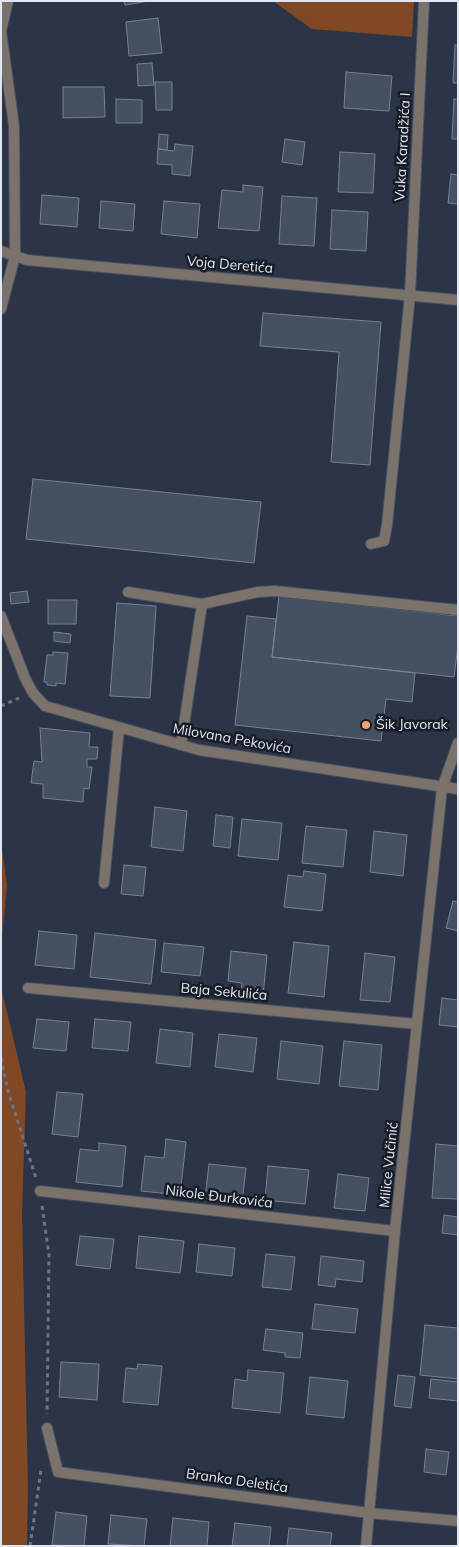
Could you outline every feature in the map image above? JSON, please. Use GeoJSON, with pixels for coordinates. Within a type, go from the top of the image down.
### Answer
{"type":"FeatureCollection","features":[{"type":"Feature","properties":{"kind":"street"},"geometry":{"type":"LineString","coordinates":[[1,309],[15,256],[14,126],[1,31],[8,1]]}},
{"type":"Feature","properties":{"kind":"street","name":"Vuka Karadžića I"},"geometry":{"type":"LineString","coordinates":[[371,544],[384,541],[388,525],[410,295],[424,1]]}},
{"type":"Feature","properties":{"kind":"street","name":"Voja Deretića"},"geometry":{"type":"LineString","coordinates":[[1,251],[27,260],[458,300]]}},
{"type":"Feature","properties":{"kind":"street"},"geometry":{"type":"LineString","coordinates":[[128,592],[202,604],[258,592],[275,591],[458,610]]}},
{"type":"Feature","properties":{"kind":"street"},"geometry":{"type":"LineString","coordinates":[[182,745],[202,604]]}},
{"type":"Feature","properties":{"kind":"street","name":"Milovana Pekovića"},"geometry":{"type":"LineString","coordinates":[[1,616],[25,678],[33,692],[45,706],[199,750],[458,789]]}},
{"type":"Feature","properties":{"kind":"street"},"geometry":{"type":"LineString","coordinates":[[104,883],[119,728]]}},
{"type":"Feature","properties":{"kind":"street","name":"Milice Vučinić"},"geometry":{"type":"LineString","coordinates":[[366,1546],[395,1231],[442,788],[458,743]]}},
{"type":"Feature","properties":{"kind":"street","name":"Baja Sekulića"},"geometry":{"type":"LineString","coordinates":[[28,988],[417,1024]]}},
{"type":"Feature","properties":{"kind":"street","name":"Nikole Đurkovića"},"geometry":{"type":"LineString","coordinates":[[40,1190],[395,1231]]}},
{"type":"Feature","properties":{"kind":"street","name":"Branka Deletića"},"geometry":{"type":"LineString","coordinates":[[47,1428],[58,1472],[370,1513],[458,1521]]}},
{"type":"Feature","properties":{"kind":"path"},"geometry":{"type":"LineString","coordinates":[[1,1058],[8,1091],[40,1190],[48,1255],[47,1428]]}},
{"type":"Feature","properties":{"kind":"path"},"geometry":{"type":"LineString","coordinates":[[30,1546],[41,1467]]}},
{"type":"Feature","properties":{"kind":"shaded area"},"geometry":{"type":"Polygon","coordinates":[[[273,1],[414,1],[412,37],[312,29],[273,1]]]}},
{"type":"Feature","properties":{"kind":"shaded area"},"geometry":{"type":"Polygon","coordinates":[[[1,841],[7,885],[1,948],[1,841]]]}},
{"type":"Feature","properties":{"kind":"shaded area"},"geometry":{"type":"Polygon","coordinates":[[[1,987],[26,1092],[22,1213],[28,1488],[27,1546],[1,1546],[1,987]]]}},
{"type":"Feature","properties":{"kind":"building"},"geometry":{"type":"Polygon","coordinates":[[[124,1],[149,1],[125,5],[124,1]]]}},
{"type":"Feature","properties":{"kind":"building"},"geometry":{"type":"Polygon","coordinates":[[[158,18],[162,53],[129,56],[126,22],[158,18]]]}},
{"type":"Feature","properties":{"kind":"building"},"geometry":{"type":"Polygon","coordinates":[[[455,45],[458,45],[458,83],[453,83],[455,45]]]}},
{"type":"Feature","properties":{"kind":"building"},"geometry":{"type":"Polygon","coordinates":[[[152,63],[154,85],[138,86],[137,64],[152,63]]]}},
{"type":"Feature","properties":{"kind":"building"},"geometry":{"type":"Polygon","coordinates":[[[346,72],[392,76],[389,111],[344,108],[346,72]]]}},
{"type":"Feature","properties":{"kind":"building"},"geometry":{"type":"Polygon","coordinates":[[[155,82],[172,82],[172,110],[156,110],[155,82]]]}},
{"type":"Feature","properties":{"kind":"building"},"geometry":{"type":"Polygon","coordinates":[[[63,87],[104,87],[105,117],[63,118],[63,87]]]}},
{"type":"Feature","properties":{"kind":"building"},"geometry":{"type":"Polygon","coordinates":[[[116,99],[142,100],[142,123],[116,123],[116,99]]]}},
{"type":"Feature","properties":{"kind":"building"},"geometry":{"type":"Polygon","coordinates":[[[454,99],[458,99],[458,139],[452,139],[454,99]]]}},
{"type":"Feature","properties":{"kind":"building"},"geometry":{"type":"Polygon","coordinates":[[[159,134],[168,135],[167,150],[158,149],[159,134]]]}},
{"type":"Feature","properties":{"kind":"building"},"geometry":{"type":"Polygon","coordinates":[[[285,139],[305,142],[302,165],[282,162],[285,139]]]}},
{"type":"Feature","properties":{"kind":"building"},"geometry":{"type":"Polygon","coordinates":[[[175,144],[193,146],[190,176],[172,174],[172,165],[157,164],[158,149],[174,151],[175,144]]]}},
{"type":"Feature","properties":{"kind":"building"},"geometry":{"type":"Polygon","coordinates":[[[340,152],[375,154],[373,193],[338,192],[340,152]]]}},
{"type":"Feature","properties":{"kind":"building"},"geometry":{"type":"Polygon","coordinates":[[[451,174],[458,175],[458,204],[448,203],[451,174]]]}},
{"type":"Feature","properties":{"kind":"building"},"geometry":{"type":"Polygon","coordinates":[[[243,185],[263,187],[259,231],[218,228],[222,190],[243,192],[243,185]]]}},
{"type":"Feature","properties":{"kind":"building"},"geometry":{"type":"Polygon","coordinates":[[[42,195],[79,198],[77,227],[40,224],[42,195]]]}},
{"type":"Feature","properties":{"kind":"building"},"geometry":{"type":"Polygon","coordinates":[[[282,196],[317,198],[314,246],[279,244],[282,196]]]}},
{"type":"Feature","properties":{"kind":"building"},"geometry":{"type":"Polygon","coordinates":[[[101,201],[135,204],[133,231],[99,228],[101,201]]]}},
{"type":"Feature","properties":{"kind":"building"},"geometry":{"type":"Polygon","coordinates":[[[164,201],[200,204],[197,238],[161,234],[164,201]]]}},
{"type":"Feature","properties":{"kind":"building"},"geometry":{"type":"Polygon","coordinates":[[[332,210],[368,212],[366,251],[330,249],[332,210]]]}},
{"type":"Feature","properties":{"kind":"building"},"geometry":{"type":"Polygon","coordinates":[[[263,313],[381,322],[370,465],[331,462],[339,352],[260,346],[263,313]]]}},
{"type":"Feature","properties":{"kind":"building"},"geometry":{"type":"Polygon","coordinates":[[[33,479],[261,502],[254,563],[26,539],[33,479]]]}},
{"type":"Feature","properties":{"kind":"building"},"geometry":{"type":"Polygon","coordinates":[[[27,591],[29,602],[11,604],[10,593],[27,591]]]}},
{"type":"Feature","properties":{"kind":"building"},"geometry":{"type":"Polygon","coordinates":[[[279,596],[458,616],[458,646],[454,677],[272,657],[279,596]]]}},
{"type":"Feature","properties":{"kind":"building"},"geometry":{"type":"Polygon","coordinates":[[[48,600],[77,600],[76,624],[48,624],[48,600]]]}},
{"type":"Feature","properties":{"kind":"building"},"geometry":{"type":"Polygon","coordinates":[[[117,603],[156,606],[150,698],[110,696],[117,603]]]}},
{"type":"Feature","properties":{"kind":"building"},"geometry":{"type":"Polygon","coordinates":[[[247,616],[276,619],[272,657],[415,673],[412,702],[386,699],[381,741],[235,725],[247,616]]]}},
{"type":"Feature","properties":{"kind":"building"},"geometry":{"type":"Polygon","coordinates":[[[54,632],[71,634],[70,643],[54,641],[54,632]]]}},
{"type":"Feature","properties":{"kind":"building"},"geometry":{"type":"Polygon","coordinates":[[[53,652],[68,653],[65,684],[56,683],[56,686],[47,685],[47,682],[44,682],[47,655],[53,655],[53,652]]]}},
{"type":"Feature","properties":{"kind":"building"},"geometry":{"type":"Polygon","coordinates":[[[40,728],[90,733],[89,747],[98,747],[97,759],[87,759],[87,767],[92,767],[89,789],[84,788],[83,802],[43,798],[43,784],[31,783],[34,761],[42,762],[40,728]]]}},
{"type":"Feature","properties":{"kind":"building"},"geometry":{"type":"Polygon","coordinates":[[[155,807],[187,811],[183,851],[151,847],[155,807]]]}},
{"type":"Feature","properties":{"kind":"building"},"geometry":{"type":"Polygon","coordinates":[[[216,815],[233,817],[230,848],[213,846],[216,815]]]}},
{"type":"Feature","properties":{"kind":"building"},"geometry":{"type":"Polygon","coordinates":[[[242,819],[282,823],[278,860],[238,856],[242,819]]]}},
{"type":"Feature","properties":{"kind":"building"},"geometry":{"type":"Polygon","coordinates":[[[306,826],[347,830],[343,867],[302,863],[306,826]]]}},
{"type":"Feature","properties":{"kind":"building"},"geometry":{"type":"Polygon","coordinates":[[[374,831],[407,835],[403,876],[370,872],[374,831]]]}},
{"type":"Feature","properties":{"kind":"building"},"geometry":{"type":"Polygon","coordinates":[[[124,865],[146,867],[143,896],[121,894],[124,865]]]}},
{"type":"Feature","properties":{"kind":"building"},"geometry":{"type":"Polygon","coordinates":[[[304,871],[326,874],[322,911],[284,907],[288,875],[303,877],[304,871]]]}},
{"type":"Feature","properties":{"kind":"building"},"geometry":{"type":"Polygon","coordinates":[[[453,901],[458,902],[458,931],[446,928],[453,901]]]}},
{"type":"Feature","properties":{"kind":"building"},"geometry":{"type":"Polygon","coordinates":[[[39,931],[77,935],[74,969],[35,965],[39,931]]]}},
{"type":"Feature","properties":{"kind":"building"},"geometry":{"type":"Polygon","coordinates":[[[95,933],[156,940],[151,984],[90,977],[95,933]]]}},
{"type":"Feature","properties":{"kind":"building"},"geometry":{"type":"Polygon","coordinates":[[[294,942],[329,946],[324,997],[288,993],[294,942]]]}},
{"type":"Feature","properties":{"kind":"building"},"geometry":{"type":"Polygon","coordinates":[[[164,943],[204,947],[200,976],[161,972],[164,943]]]}},
{"type":"Feature","properties":{"kind":"building"},"geometry":{"type":"Polygon","coordinates":[[[231,951],[267,955],[263,996],[241,993],[242,983],[228,981],[231,951]]]}},
{"type":"Feature","properties":{"kind":"building"},"geometry":{"type":"Polygon","coordinates":[[[365,953],[395,957],[390,1002],[360,1000],[365,953]]]}},
{"type":"Feature","properties":{"kind":"building"},"geometry":{"type":"Polygon","coordinates":[[[442,998],[458,1000],[458,1027],[439,1025],[442,998]]]}},
{"type":"Feature","properties":{"kind":"building"},"geometry":{"type":"Polygon","coordinates":[[[37,1019],[69,1022],[66,1051],[33,1048],[37,1019]]]}},
{"type":"Feature","properties":{"kind":"building"},"geometry":{"type":"Polygon","coordinates":[[[95,1019],[131,1022],[128,1051],[92,1048],[95,1019]]]}},
{"type":"Feature","properties":{"kind":"building"},"geometry":{"type":"Polygon","coordinates":[[[160,1029],[193,1033],[190,1067],[156,1063],[160,1029]]]}},
{"type":"Feature","properties":{"kind":"building"},"geometry":{"type":"Polygon","coordinates":[[[219,1034],[257,1038],[253,1072],[215,1067],[219,1034]]]}},
{"type":"Feature","properties":{"kind":"building"},"geometry":{"type":"Polygon","coordinates":[[[281,1041],[323,1046],[319,1084],[277,1079],[281,1041]]]}},
{"type":"Feature","properties":{"kind":"building"},"geometry":{"type":"Polygon","coordinates":[[[344,1041],[382,1045],[378,1090],[339,1086],[344,1041]]]}},
{"type":"Feature","properties":{"kind":"building"},"geometry":{"type":"Polygon","coordinates":[[[57,1092],[83,1094],[78,1137],[52,1134],[57,1092]]]}},
{"type":"Feature","properties":{"kind":"building"},"geometry":{"type":"Polygon","coordinates":[[[166,1139],[186,1142],[180,1195],[141,1191],[145,1156],[164,1158],[166,1139]]]}},
{"type":"Feature","properties":{"kind":"building"},"geometry":{"type":"Polygon","coordinates":[[[99,1143],[126,1146],[122,1187],[76,1182],[80,1149],[99,1151],[99,1143]]]}},
{"type":"Feature","properties":{"kind":"building"},"geometry":{"type":"Polygon","coordinates":[[[436,1144],[458,1146],[458,1199],[432,1198],[436,1144]]]}},
{"type":"Feature","properties":{"kind":"building"},"geometry":{"type":"Polygon","coordinates":[[[209,1164],[246,1168],[242,1202],[205,1198],[209,1164]]]}},
{"type":"Feature","properties":{"kind":"building"},"geometry":{"type":"Polygon","coordinates":[[[268,1166],[309,1170],[305,1204],[265,1200],[268,1166]]]}},
{"type":"Feature","properties":{"kind":"building"},"geometry":{"type":"Polygon","coordinates":[[[338,1174],[369,1178],[365,1211],[334,1208],[338,1174]]]}},
{"type":"Feature","properties":{"kind":"building"},"geometry":{"type":"Polygon","coordinates":[[[444,1215],[458,1217],[458,1235],[442,1233],[444,1215]]]}},
{"type":"Feature","properties":{"kind":"building"},"geometry":{"type":"Polygon","coordinates":[[[80,1236],[114,1239],[110,1269],[76,1265],[80,1236]]]}},
{"type":"Feature","properties":{"kind":"building"},"geometry":{"type":"Polygon","coordinates":[[[139,1236],[184,1241],[180,1273],[136,1268],[139,1236]]]}},
{"type":"Feature","properties":{"kind":"building"},"geometry":{"type":"Polygon","coordinates":[[[199,1244],[235,1248],[232,1276],[196,1272],[199,1244]]]}},
{"type":"Feature","properties":{"kind":"building"},"geometry":{"type":"Polygon","coordinates":[[[266,1254],[295,1257],[291,1290],[262,1287],[266,1254]]]}},
{"type":"Feature","properties":{"kind":"building"},"geometry":{"type":"Polygon","coordinates":[[[321,1256],[364,1261],[362,1282],[336,1279],[335,1287],[318,1285],[321,1256]]]}},
{"type":"Feature","properties":{"kind":"building"},"geometry":{"type":"Polygon","coordinates":[[[315,1304],[358,1309],[355,1333],[312,1329],[315,1304]]]}},
{"type":"Feature","properties":{"kind":"building"},"geometry":{"type":"Polygon","coordinates":[[[425,1325],[458,1328],[458,1379],[420,1375],[425,1325]]]}},
{"type":"Feature","properties":{"kind":"building"},"geometry":{"type":"Polygon","coordinates":[[[266,1329],[303,1333],[300,1358],[285,1357],[285,1353],[263,1350],[266,1329]]]}},
{"type":"Feature","properties":{"kind":"building"},"geometry":{"type":"Polygon","coordinates":[[[61,1362],[99,1364],[97,1400],[59,1397],[61,1362]]]}},
{"type":"Feature","properties":{"kind":"building"},"geometry":{"type":"Polygon","coordinates":[[[138,1364],[162,1366],[158,1405],[123,1402],[126,1368],[137,1369],[138,1364]]]}},
{"type":"Feature","properties":{"kind":"building"},"geometry":{"type":"Polygon","coordinates":[[[248,1370],[284,1373],[280,1413],[232,1408],[235,1379],[247,1381],[248,1370]]]}},
{"type":"Feature","properties":{"kind":"building"},"geometry":{"type":"Polygon","coordinates":[[[398,1375],[415,1377],[411,1408],[394,1406],[398,1375]]]}},
{"type":"Feature","properties":{"kind":"building"},"geometry":{"type":"Polygon","coordinates":[[[310,1377],[348,1381],[344,1418],[306,1414],[310,1377]]]}},
{"type":"Feature","properties":{"kind":"building"},"geometry":{"type":"Polygon","coordinates":[[[431,1379],[458,1382],[458,1401],[429,1398],[431,1379]]]}},
{"type":"Feature","properties":{"kind":"building"},"geometry":{"type":"Polygon","coordinates":[[[426,1449],[449,1452],[446,1475],[424,1472],[426,1449]]]}},
{"type":"Feature","properties":{"kind":"building"},"geometry":{"type":"Polygon","coordinates":[[[56,1512],[87,1516],[84,1546],[52,1545],[56,1512]]]}},
{"type":"Feature","properties":{"kind":"building"},"geometry":{"type":"Polygon","coordinates":[[[111,1515],[147,1519],[144,1546],[108,1544],[111,1515]]]}},
{"type":"Feature","properties":{"kind":"building"},"geometry":{"type":"Polygon","coordinates":[[[173,1518],[209,1522],[207,1546],[170,1546],[173,1518]]]}},
{"type":"Feature","properties":{"kind":"building"},"geometry":{"type":"Polygon","coordinates":[[[235,1523],[271,1527],[269,1546],[232,1546],[235,1523]]]}},
{"type":"Feature","properties":{"kind":"building"},"geometry":{"type":"Polygon","coordinates":[[[289,1528],[332,1533],[330,1546],[287,1546],[289,1528]]]}},
{"type":"Feature","properties":{"kind":"place","name":"Šik Javorak"},"geometry":{"type":"Point","coordinates":[366,725]}}]}
